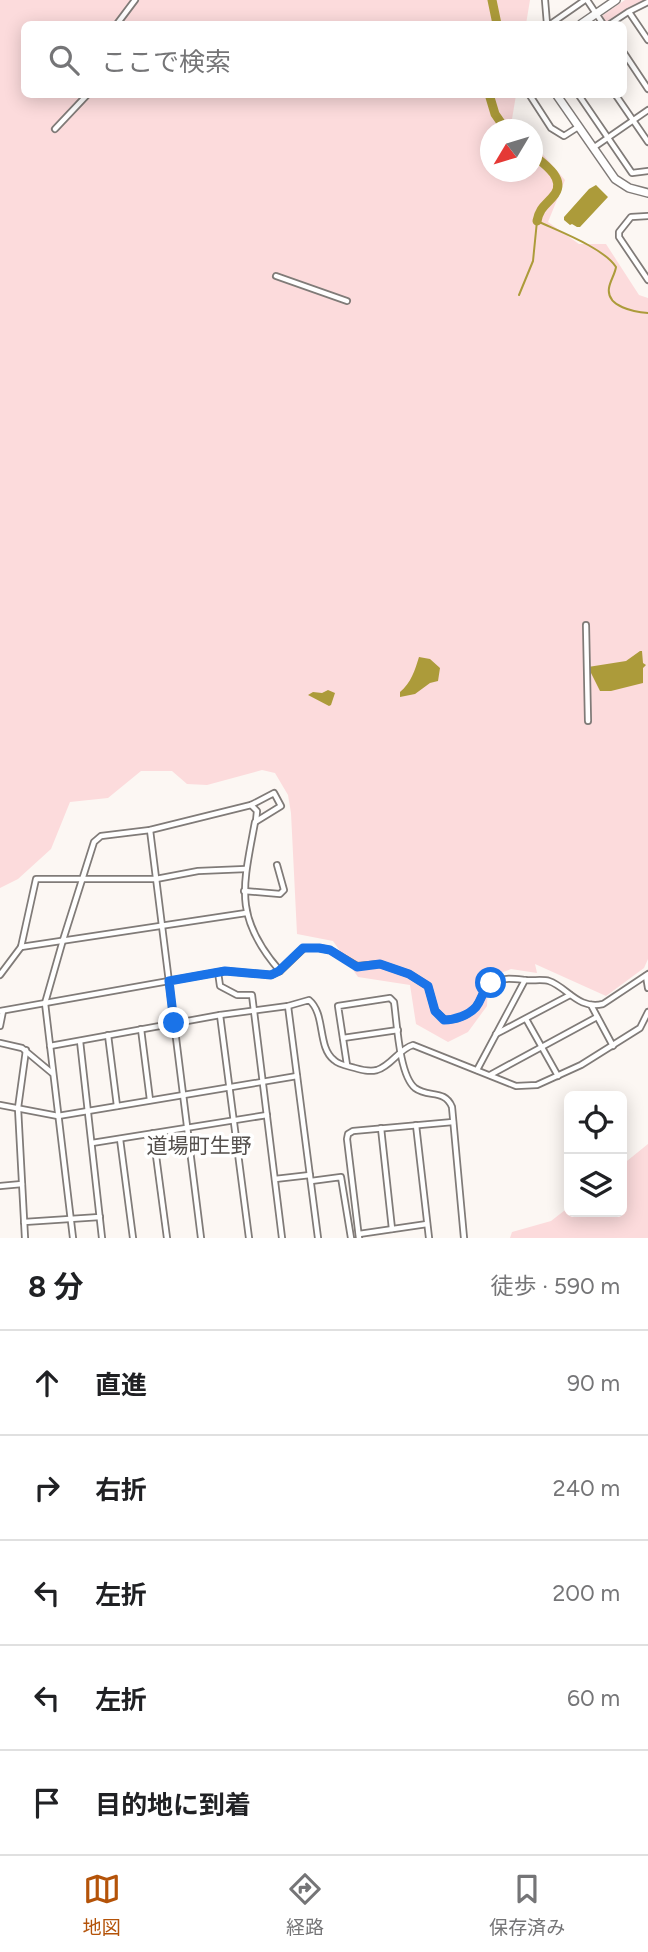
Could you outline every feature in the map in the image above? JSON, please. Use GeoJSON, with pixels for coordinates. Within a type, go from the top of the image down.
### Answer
{"type":"FeatureCollection","features":[{"type":"Feature","properties":{"kind":"street"},"geometry":{"type":"LineString","coordinates":[[119,21],[135,0]]}},
{"type":"Feature","properties":{"kind":"street"},"geometry":{"type":"LineString","coordinates":[[545,0],[547,21]]}},
{"type":"Feature","properties":{"kind":"street"},"geometry":{"type":"LineString","coordinates":[[555,21],[586,0],[601,21]]}},
{"type":"Feature","properties":{"kind":"street"},"geometry":{"type":"LineString","coordinates":[[586,21],[615,0]]}},
{"type":"Feature","properties":{"kind":"street"},"geometry":{"type":"LineString","coordinates":[[614,21],[648,2]]}},
{"type":"Feature","properties":{"kind":"street"},"geometry":{"type":"LineString","coordinates":[[628,12],[648,40]]}},
{"type":"Feature","properties":{"kind":"street"},"geometry":{"type":"LineString","coordinates":[[627,58],[648,89]]}},
{"type":"Feature","properties":{"kind":"street"},"geometry":{"type":"LineString","coordinates":[[55,129],[85,98]]}},
{"type":"Feature","properties":{"kind":"street"},"geometry":{"type":"LineString","coordinates":[[532,98],[551,128],[564,136],[578,127]]}},
{"type":"Feature","properties":{"kind":"street"},"geometry":{"type":"LineString","coordinates":[[559,98],[609,171],[622,184],[648,193]]}},
{"type":"Feature","properties":{"kind":"street"},"geometry":{"type":"LineString","coordinates":[[581,98],[632,173],[648,171]]}},
{"type":"Feature","properties":{"kind":"street"},"geometry":{"type":"LineString","coordinates":[[618,98],[648,142]]}},
{"type":"Feature","properties":{"kind":"street"},"geometry":{"type":"LineString","coordinates":[[593,148],[648,110]]}},
{"type":"Feature","properties":{"kind":"street"},"geometry":{"type":"LineString","coordinates":[[646,218],[631,217],[619,232],[619,237],[648,280]]}},
{"type":"Feature","properties":{"kind":"street"},"geometry":{"type":"LineString","coordinates":[[276,276],[347,301]]}},
{"type":"Feature","properties":{"kind":"street"},"geometry":{"type":"LineString","coordinates":[[586,625],[588,721]]}},
{"type":"Feature","properties":{"kind":"street"},"geometry":{"type":"LineString","coordinates":[[73,1238],[45,1003],[94,842],[101,836],[150,830],[251,806],[274,793],[281,806],[255,822]]}},
{"type":"Feature","properties":{"kind":"street"},"geometry":{"type":"LineString","coordinates":[[251,806],[257,811],[246,869],[246,914],[261,947],[279,971]]}},
{"type":"Feature","properties":{"kind":"street"},"geometry":{"type":"LineString","coordinates":[[150,830],[201,1238]]}},
{"type":"Feature","properties":{"kind":"street"},"geometry":{"type":"LineString","coordinates":[[244,891],[280,894],[284,890],[277,865]]}},
{"type":"Feature","properties":{"kind":"street"},"geometry":{"type":"LineString","coordinates":[[0,975],[21,947],[36,879],[156,879],[198,871],[246,869]]}},
{"type":"Feature","properties":{"kind":"street"},"geometry":{"type":"LineString","coordinates":[[21,947],[246,914]]}},
{"type":"Feature","properties":{"kind":"street"},"geometry":{"type":"LineString","coordinates":[[0,1026],[1,1011],[225,971],[271,975],[279,971],[303,948],[330,950],[357,967],[380,964],[409,974],[424,982],[435,1011],[444,1020],[474,1010],[484,990],[498,980],[549,981],[591,1005],[603,1004],[647,975],[648,988]]}},
{"type":"Feature","properties":{"kind":"street"},"geometry":{"type":"LineString","coordinates":[[218,972],[220,986],[237,995],[252,995],[282,1238]]}},
{"type":"Feature","properties":{"kind":"street"},"geometry":{"type":"LineString","coordinates":[[477,1070],[525,980]]}},
{"type":"Feature","properties":{"kind":"street"},"geometry":{"type":"LineString","coordinates":[[496,1035],[570,995]]}},
{"type":"Feature","properties":{"kind":"street"},"geometry":{"type":"LineString","coordinates":[[347,1066],[338,1006],[390,998],[394,1002],[408,1080],[424,1093],[438,1094],[449,1100],[452,1107],[464,1238]]}},
{"type":"Feature","properties":{"kind":"street"},"geometry":{"type":"LineString","coordinates":[[50,1046],[220,1015],[288,1006],[309,1000],[315,1005],[328,1053],[335,1062],[367,1071],[377,1070],[413,1045],[523,1087],[537,1085],[558,1076],[613,1046],[639,1028],[648,1012]]}},
{"type":"Feature","properties":{"kind":"street"},"geometry":{"type":"LineString","coordinates":[[591,1005],[613,1046]]}},
{"type":"Feature","properties":{"kind":"street"},"geometry":{"type":"LineString","coordinates":[[288,1006],[318,1238]]}},
{"type":"Feature","properties":{"kind":"street"},"geometry":{"type":"LineString","coordinates":[[220,1015],[249,1238]]}},
{"type":"Feature","properties":{"kind":"street"},"geometry":{"type":"LineString","coordinates":[[489,1076],[597,1017]]}},
{"type":"Feature","properties":{"kind":"street"},"geometry":{"type":"LineString","coordinates":[[526,1019],[558,1076]]}},
{"type":"Feature","properties":{"kind":"street"},"geometry":{"type":"LineString","coordinates":[[141,1029],[150,1100]]}},
{"type":"Feature","properties":{"kind":"street"},"geometry":{"type":"LineString","coordinates":[[343,1038],[398,1030]]}},
{"type":"Feature","properties":{"kind":"street"},"geometry":{"type":"LineString","coordinates":[[108,1035],[117,1106]]}},
{"type":"Feature","properties":{"kind":"street"},"geometry":{"type":"LineString","coordinates":[[80,1040],[102,1238]]}},
{"type":"Feature","properties":{"kind":"street"},"geometry":{"type":"LineString","coordinates":[[0,1043],[26,1050],[53,1074]]}},
{"type":"Feature","properties":{"kind":"street"},"geometry":{"type":"LineString","coordinates":[[25,1238],[18,1108],[26,1050]]}},
{"type":"Feature","properties":{"kind":"street"},"geometry":{"type":"LineString","coordinates":[[0,1105],[58,1116],[297,1076]]}},
{"type":"Feature","properties":{"kind":"street"},"geometry":{"type":"LineString","coordinates":[[92,1143],[267,1115]]}},
{"type":"Feature","properties":{"kind":"street"},"geometry":{"type":"LineString","coordinates":[[427,1224],[359,1236],[348,1134],[352,1131],[453,1122]]}},
{"type":"Feature","properties":{"kind":"street"},"geometry":{"type":"LineString","coordinates":[[416,1125],[429,1238]]}},
{"type":"Feature","properties":{"kind":"street"},"geometry":{"type":"LineString","coordinates":[[381,1128],[392,1229]]}},
{"type":"Feature","properties":{"kind":"street"},"geometry":{"type":"LineString","coordinates":[[153,1133],[167,1238]]}},
{"type":"Feature","properties":{"kind":"street"},"geometry":{"type":"LineString","coordinates":[[120,1139],[133,1238]]}},
{"type":"Feature","properties":{"kind":"street"},"geometry":{"type":"LineString","coordinates":[[275,1179],[310,1175]]}},
{"type":"Feature","properties":{"kind":"street"},"geometry":{"type":"LineString","coordinates":[[311,1181],[341,1177],[352,1238]]}},
{"type":"Feature","properties":{"kind":"street"},"geometry":{"type":"LineString","coordinates":[[0,1186],[22,1184]]}},
{"type":"Feature","properties":{"kind":"street"},"geometry":{"type":"LineString","coordinates":[[24,1222],[100,1217]]}},
{"type":"Feature","properties":{"kind":"shaded area"},"geometry":{"type":"Polygon","coordinates":[[[0,0],[530,0],[526,21],[21,21],[21,98],[516,98],[512,119],[480,119],[480,182],[543,182],[543,155],[565,180],[548,222],[579,244],[606,244],[639,295],[648,298],[648,959],[644,968],[606,996],[535,964],[537,973],[511,969],[488,978],[487,1006],[468,1032],[448,1042],[416,1024],[410,985],[358,977],[333,941],[297,934],[288,795],[275,773],[262,770],[207,785],[187,784],[172,771],[141,771],[108,798],[70,802],[51,849],[18,879],[0,888],[0,0]]]}},
{"type":"Feature","properties":{"kind":"shaded area"},"geometry":{"type":"Polygon","coordinates":[[[625,0],[645,0],[612,21],[604,21],[603,15],[625,0]]]}},
{"type":"Feature","properties":{"kind":"shaded area"},"geometry":{"type":"Polygon","coordinates":[[[596,185],[608,197],[580,227],[570,225],[564,217],[589,189],[596,185]]]}},
{"type":"Feature","properties":{"kind":"shaded area"},"geometry":{"type":"Polygon","coordinates":[[[640,651],[646,665],[643,668],[643,683],[600,691],[588,667],[626,661],[640,651]]]}},
{"type":"Feature","properties":{"kind":"shaded area"},"geometry":{"type":"Polygon","coordinates":[[[419,657],[430,659],[440,668],[438,681],[430,683],[415,694],[400,697],[400,692],[410,680],[419,657]]]}},
{"type":"Feature","properties":{"kind":"shaded area"},"geometry":{"type":"Polygon","coordinates":[[[328,690],[335,693],[329,706],[308,695],[313,692],[322,693],[328,690]]]}},
{"type":"Feature","properties":{"kind":"shaded area"},"geometry":{"type":"Polygon","coordinates":[[[648,1144],[648,1238],[510,1238],[512,1232],[551,1221],[564,1211],[564,1217],[627,1217],[627,1161],[648,1144]]]}},
{"type":"Feature","properties":{"kind":"waterway"},"geometry":{"type":"LineString","coordinates":[[492,0],[496,21]]}},
{"type":"Feature","properties":{"kind":"waterway"},"geometry":{"type":"LineString","coordinates":[[490,98],[498,119]]}},
{"type":"Feature","properties":{"kind":"waterway"},"geometry":{"type":"LineString","coordinates":[[537,221],[542,209],[558,188],[552,171],[543,163]]}},
{"type":"Feature","properties":{"kind":"waterway"},"geometry":{"type":"LineString","coordinates":[[519,295],[533,261],[537,221],[602,253],[616,267],[609,288],[612,300],[622,307],[648,313]]}},
{"type":"Feature","properties":{"kind":"district","name":"道場町生野"},"geometry":{"type":"Point","coordinates":[199,1146]}},
{"type":"Feature","properties":{"kind":"route"},"geometry":{"type":"LineString","coordinates":[[174,1023],[169,981],[225,971],[271,975],[290,963],[303,948],[330,950],[357,967],[380,964],[409,974],[428,986],[435,1011],[444,1020],[451,1020],[474,1010],[484,990],[491,983]]}}]}
